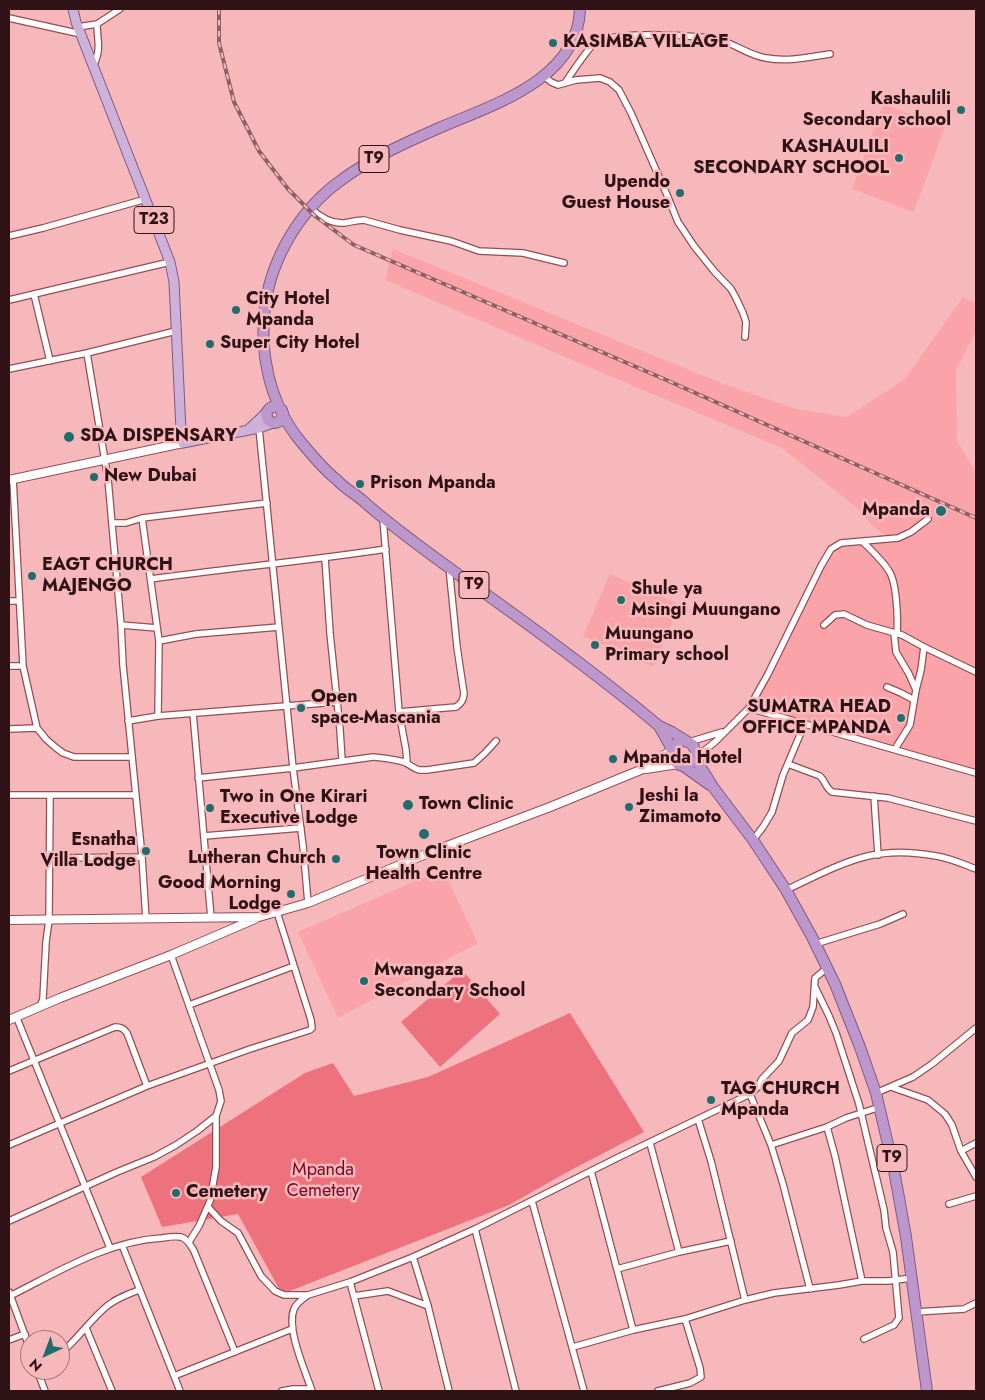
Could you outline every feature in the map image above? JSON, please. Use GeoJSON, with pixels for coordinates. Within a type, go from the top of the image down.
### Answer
{"type":"FeatureCollection","features":[{"type":"Feature","properties":{"kind":"highway","name":"T9"},"geometry":{"type":"LineString","coordinates":[[580,9],[578,27],[569,50],[544,76],[488,108],[438,129],[365,164],[339,181],[310,208],[288,240],[269,284],[263,330],[270,385],[282,412],[296,435],[337,481],[449,568],[584,665],[658,726],[672,732],[695,749],[695,758],[713,787],[753,840],[786,890],[815,944],[848,1014],[880,1106],[894,1170],[912,1278],[927,1391]]}},
{"type":"Feature","properties":{"kind":"highway","name":"T9"},"geometry":{"type":"LineString","coordinates":[[270,385],[268,420],[296,435]]}},
{"type":"Feature","properties":{"kind":"highway"},"geometry":{"type":"LineString","coordinates":[[267,412],[275,406],[282,412],[281,421],[275,423]]}},
{"type":"Feature","properties":{"kind":"highway","name":"T9"},"geometry":{"type":"LineString","coordinates":[[658,726],[672,750],[674,761],[713,787]]}},
{"type":"Feature","properties":{"kind":"highway"},"geometry":{"type":"LineString","coordinates":[[672,750],[676,744],[687,742]]}},
{"type":"Feature","properties":{"kind":"highway"},"geometry":{"type":"LineString","coordinates":[[680,765],[688,765],[695,758]]}},
{"type":"Feature","properties":{"kind":"main road","name":"T23"},"geometry":{"type":"LineString","coordinates":[[73,9],[79,30],[170,262],[174,282],[183,442]]}},
{"type":"Feature","properties":{"kind":"main road"},"geometry":{"type":"LineString","coordinates":[[248,430],[267,412]]}},
{"type":"Feature","properties":{"kind":"main road"},"geometry":{"type":"LineString","coordinates":[[183,442],[259,428],[275,423]]}},
{"type":"Feature","properties":{"kind":"street"},"geometry":{"type":"LineString","coordinates":[[9,18],[79,30],[97,24],[120,9]]}},
{"type":"Feature","properties":{"kind":"street"},"geometry":{"type":"LineString","coordinates":[[93,66],[97,59],[99,45],[97,24]]}},
{"type":"Feature","properties":{"kind":"street"},"geometry":{"type":"LineString","coordinates":[[565,83],[595,43],[633,35],[708,38],[723,41],[764,58],[787,60],[830,54]]}},
{"type":"Feature","properties":{"kind":"street"},"geometry":{"type":"LineString","coordinates":[[544,76],[556,85],[576,80],[600,78],[610,82],[619,90],[631,113],[678,222],[694,246],[735,296],[746,322],[745,336]]}},
{"type":"Feature","properties":{"kind":"street"},"geometry":{"type":"LineString","coordinates":[[9,236],[146,199]]}},
{"type":"Feature","properties":{"kind":"street"},"geometry":{"type":"LineString","coordinates":[[310,208],[322,217],[337,222],[345,223],[364,220],[451,241],[480,251],[523,253],[564,263]]}},
{"type":"Feature","properties":{"kind":"street"},"geometry":{"type":"LineString","coordinates":[[9,300],[170,262]]}},
{"type":"Feature","properties":{"kind":"street"},"geometry":{"type":"LineString","coordinates":[[34,294],[50,361]]}},
{"type":"Feature","properties":{"kind":"street"},"geometry":{"type":"LineString","coordinates":[[9,369],[87,353],[176,331]]}},
{"type":"Feature","properties":{"kind":"street"},"geometry":{"type":"LineString","coordinates":[[87,353],[106,459],[113,523],[123,665],[142,857],[146,919]]}},
{"type":"Feature","properties":{"kind":"street"},"geometry":{"type":"LineString","coordinates":[[259,428],[286,705],[300,828],[304,846],[308,903]]}},
{"type":"Feature","properties":{"kind":"street"},"geometry":{"type":"LineString","coordinates":[[132,757],[74,757],[63,753],[55,747],[37,728],[22,666],[11,480],[183,442]]}},
{"type":"Feature","properties":{"kind":"street"},"geometry":{"type":"LineString","coordinates":[[113,523],[126,523],[142,518],[266,503]]}},
{"type":"Feature","properties":{"kind":"street"},"geometry":{"type":"LineString","coordinates":[[142,518],[159,640],[158,716]]}},
{"type":"Feature","properties":{"kind":"street"},"geometry":{"type":"LineString","coordinates":[[383,518],[399,712],[407,763]]}},
{"type":"Feature","properties":{"kind":"street"},"geometry":{"type":"LineString","coordinates":[[695,758],[749,708],[768,674],[820,566],[831,549],[841,543],[898,538],[911,532],[928,519]]}},
{"type":"Feature","properties":{"kind":"street"},"geometry":{"type":"LineString","coordinates":[[863,542],[889,571],[893,581],[898,619],[895,633],[896,652],[916,690]]}},
{"type":"Feature","properties":{"kind":"street"},"geometry":{"type":"LineString","coordinates":[[151,579],[386,549]]}},
{"type":"Feature","properties":{"kind":"street"},"geometry":{"type":"LineString","coordinates":[[325,558],[342,760]]}},
{"type":"Feature","properties":{"kind":"street"},"geometry":{"type":"LineString","coordinates":[[399,712],[456,707],[463,700],[464,694],[449,568]]}},
{"type":"Feature","properties":{"kind":"street"},"geometry":{"type":"LineString","coordinates":[[9,601],[19,601]]}},
{"type":"Feature","properties":{"kind":"street"},"geometry":{"type":"LineString","coordinates":[[824,625],[835,615],[844,614],[867,625],[895,633],[976,672]]}},
{"type":"Feature","properties":{"kind":"street"},"geometry":{"type":"LineString","coordinates":[[121,625],[157,628]]}},
{"type":"Feature","properties":{"kind":"street"},"geometry":{"type":"LineString","coordinates":[[159,640],[196,634],[279,627]]}},
{"type":"Feature","properties":{"kind":"street"},"geometry":{"type":"LineString","coordinates":[[895,749],[910,725],[924,647]]}},
{"type":"Feature","properties":{"kind":"street"},"geometry":{"type":"LineString","coordinates":[[9,666],[22,666]]}},
{"type":"Feature","properties":{"kind":"street"},"geometry":{"type":"LineString","coordinates":[[887,687],[914,700]]}},
{"type":"Feature","properties":{"kind":"street"},"geometry":{"type":"LineString","coordinates":[[128,721],[158,716],[337,702]]}},
{"type":"Feature","properties":{"kind":"street"},"geometry":{"type":"LineString","coordinates":[[749,708],[976,773]]}},
{"type":"Feature","properties":{"kind":"street"},"geometry":{"type":"LineString","coordinates":[[192,713],[211,918]]}},
{"type":"Feature","properties":{"kind":"street"},"geometry":{"type":"LineString","coordinates":[[753,840],[768,820],[805,723]]}},
{"type":"Feature","properties":{"kind":"street"},"geometry":{"type":"LineString","coordinates":[[9,729],[37,728]]}},
{"type":"Feature","properties":{"kind":"street"},"geometry":{"type":"LineString","coordinates":[[687,742],[724,732]]}},
{"type":"Feature","properties":{"kind":"street"},"geometry":{"type":"LineString","coordinates":[[198,778],[373,757],[407,763],[419,770],[468,765],[478,760],[496,741]]}},
{"type":"Feature","properties":{"kind":"street"},"geometry":{"type":"LineString","coordinates":[[110,1248],[35,1060],[13,1018],[171,955],[259,917],[308,903],[431,852],[550,807],[642,769],[672,750]]}},
{"type":"Feature","properties":{"kind":"street"},"geometry":{"type":"LineString","coordinates":[[788,764],[820,776],[832,792],[888,798],[976,821]]}},
{"type":"Feature","properties":{"kind":"street"},"geometry":{"type":"LineString","coordinates":[[642,769],[680,765]]}},
{"type":"Feature","properties":{"kind":"street"},"geometry":{"type":"LineString","coordinates":[[9,795],[136,795]]}},
{"type":"Feature","properties":{"kind":"street"},"geometry":{"type":"LineString","coordinates":[[41,1004],[43,999],[49,920],[50,795]]}},
{"type":"Feature","properties":{"kind":"street"},"geometry":{"type":"LineString","coordinates":[[874,796],[878,855]]}},
{"type":"Feature","properties":{"kind":"street"},"geometry":{"type":"LineString","coordinates":[[204,836],[300,828]]}},
{"type":"Feature","properties":{"kind":"street"},"geometry":{"type":"LineString","coordinates":[[786,890],[850,862],[878,855],[923,853],[976,868]]}},
{"type":"Feature","properties":{"kind":"street"},"geometry":{"type":"LineString","coordinates":[[49,858],[142,857]]}},
{"type":"Feature","properties":{"kind":"street"},"geometry":{"type":"LineString","coordinates":[[9,1145],[147,1086],[312,1028],[310,1014],[277,912]]}},
{"type":"Feature","properties":{"kind":"street"},"geometry":{"type":"LineString","coordinates":[[815,944],[880,924],[903,914]]}},
{"type":"Feature","properties":{"kind":"street"},"geometry":{"type":"LineString","coordinates":[[9,920],[259,917]]}},
{"type":"Feature","properties":{"kind":"street"},"geometry":{"type":"LineString","coordinates":[[171,955],[210,1063],[221,1101],[216,1116],[216,1166],[208,1207],[189,1242]]}},
{"type":"Feature","properties":{"kind":"street"},"geometry":{"type":"LineString","coordinates":[[189,1005],[294,966]]}},
{"type":"Feature","properties":{"kind":"street"},"geometry":{"type":"LineString","coordinates":[[208,1207],[221,1221],[238,1233],[260,1276],[275,1291],[284,1295],[308,1295],[350,1282],[413,1257],[475,1229],[619,1156],[650,1143],[750,1094],[779,1061],[792,1033],[808,1020],[813,1007],[815,978],[827,968]]}},
{"type":"Feature","properties":{"kind":"street"},"geometry":{"type":"LineString","coordinates":[[814,986],[836,1033],[856,1091],[893,1252],[899,1318],[894,1325],[864,1339]]}},
{"type":"Feature","properties":{"kind":"street"},"geometry":{"type":"LineString","coordinates":[[9,1071],[115,1027],[120,1027],[124,1028],[147,1086]]}},
{"type":"Feature","properties":{"kind":"street"},"geometry":{"type":"LineString","coordinates":[[876,1093],[913,1077],[976,1028]]}},
{"type":"Feature","properties":{"kind":"street"},"geometry":{"type":"LineString","coordinates":[[891,1087],[922,1098],[941,1110],[952,1125],[961,1151],[976,1177]]}},
{"type":"Feature","properties":{"kind":"street"},"geometry":{"type":"LineString","coordinates":[[750,1094],[771,1145],[793,1218],[810,1289]]}},
{"type":"Feature","properties":{"kind":"street"},"geometry":{"type":"LineString","coordinates":[[771,1145],[827,1127],[880,1106]]}},
{"type":"Feature","properties":{"kind":"street"},"geometry":{"type":"LineString","coordinates":[[9,1221],[164,1153],[216,1116]]}},
{"type":"Feature","properties":{"kind":"street"},"geometry":{"type":"LineString","coordinates":[[698,1119],[711,1162],[745,1300]]}},
{"type":"Feature","properties":{"kind":"street"},"geometry":{"type":"LineString","coordinates":[[827,1127],[862,1281]]}},
{"type":"Feature","properties":{"kind":"street"},"geometry":{"type":"LineString","coordinates":[[650,1143],[680,1252]]}},
{"type":"Feature","properties":{"kind":"street"},"geometry":{"type":"LineString","coordinates":[[961,1151],[976,1143]]}},
{"type":"Feature","properties":{"kind":"street"},"geometry":{"type":"LineString","coordinates":[[591,1171],[633,1330]]}},
{"type":"Feature","properties":{"kind":"street"},"geometry":{"type":"LineString","coordinates":[[949,1204],[976,1196]]}},
{"type":"Feature","properties":{"kind":"street"},"geometry":{"type":"LineString","coordinates":[[532,1201],[584,1391]]}},
{"type":"Feature","properties":{"kind":"street"},"geometry":{"type":"LineString","coordinates":[[475,1229],[516,1391]]}},
{"type":"Feature","properties":{"kind":"street"},"geometry":{"type":"LineString","coordinates":[[24,1330],[10,1294],[122,1244],[145,1239],[181,1237],[189,1242],[202,1269],[236,1352]]}},
{"type":"Feature","properties":{"kind":"street"},"geometry":{"type":"LineString","coordinates":[[617,1268],[731,1241]]}},
{"type":"Feature","properties":{"kind":"street"},"geometry":{"type":"LineString","coordinates":[[122,1244],[180,1391]]}},
{"type":"Feature","properties":{"kind":"street"},"geometry":{"type":"LineString","coordinates":[[413,1257],[428,1306],[449,1391]]}},
{"type":"Feature","properties":{"kind":"street"},"geometry":{"type":"LineString","coordinates":[[573,1347],[633,1330],[685,1319],[774,1293],[862,1281],[912,1278]]}},
{"type":"Feature","properties":{"kind":"street"},"geometry":{"type":"LineString","coordinates":[[350,1282],[380,1391]]}},
{"type":"Feature","properties":{"kind":"street"},"geometry":{"type":"LineString","coordinates":[[70,1345],[98,1314],[109,1305],[139,1290]]}},
{"type":"Feature","properties":{"kind":"street"},"geometry":{"type":"LineString","coordinates":[[354,1296],[388,1291],[428,1306]]}},
{"type":"Feature","properties":{"kind":"street"},"geometry":{"type":"LineString","coordinates":[[282,1391],[294,1389],[312,1390],[292,1329],[294,1309],[298,1302],[308,1295]]}},
{"type":"Feature","properties":{"kind":"street"},"geometry":{"type":"LineString","coordinates":[[916,1312],[964,1309],[976,1304]]}},
{"type":"Feature","properties":{"kind":"street"},"geometry":{"type":"LineString","coordinates":[[658,1391],[690,1383],[701,1377],[685,1319]]}},
{"type":"Feature","properties":{"kind":"street"},"geometry":{"type":"LineString","coordinates":[[86,1328],[112,1391]]}},
{"type":"Feature","properties":{"kind":"street"},"geometry":{"type":"LineString","coordinates":[[174,1376],[292,1329]]}},
{"type":"Feature","properties":{"kind":"shaded area","name":"KASHAULILI SECONDARY SCHOOL"},"geometry":{"type":"Polygon","coordinates":[[[883,104],[945,127],[914,212],[852,189],[883,104]]]}},
{"type":"Feature","properties":{"kind":"shaded area"},"geometry":{"type":"Polygon","coordinates":[[[393,249],[721,383],[797,409],[847,417],[905,379],[963,297],[976,304],[976,331],[956,370],[957,441],[976,473],[976,773],[749,708],[831,549],[841,543],[889,538],[873,526],[857,508],[782,448],[385,280],[393,249]]]}},
{"type":"Feature","properties":{"kind":"shaded area"},"geometry":{"type":"Polygon","coordinates":[[[610,574],[680,605],[653,667],[583,636],[610,574]]]}},
{"type":"Feature","properties":{"kind":"shaded area","name":"Mwangaza Secondary School"},"geometry":{"type":"Polygon","coordinates":[[[443,869],[478,943],[338,1018],[298,932],[443,869]]]}},
{"type":"Feature","properties":{"kind":"green space"},"geometry":{"type":"Polygon","coordinates":[[[462,970],[500,1014],[440,1067],[401,1022],[462,970]]]}},
{"type":"Feature","properties":{"kind":"green space","name":"Mpanda Cemetery"},"geometry":{"type":"Polygon","coordinates":[[[570,1013],[644,1132],[509,1205],[282,1294],[238,1214],[162,1227],[141,1177],[305,1073],[333,1063],[354,1096],[428,1077],[570,1013]]]}},
{"type":"Feature","properties":{"kind":"railway"},"geometry":{"type":"LineString","coordinates":[[219,9],[219,43],[234,102],[259,151],[288,189],[315,216],[354,245],[664,379],[976,518]]}},
{"type":"Feature","properties":{"kind":"place","name":"KASIMBA VILLAGE"},"geometry":{"type":"Point","coordinates":[553,43]}},
{"type":"Feature","properties":{"kind":"place","name":"Kashaulili Secondary school"},"geometry":{"type":"Point","coordinates":[961,110]}},
{"type":"Feature","properties":{"kind":"place","name":"KASHAULILI SECONDARY SCHOOL"},"geometry":{"type":"Point","coordinates":[899,158]}},
{"type":"Feature","properties":{"kind":"place","name":"Upendo Guest House"},"geometry":{"type":"Point","coordinates":[680,193]}},
{"type":"Feature","properties":{"kind":"place","name":"City Hotel Mpanda"},"geometry":{"type":"Point","coordinates":[236,310]}},
{"type":"Feature","properties":{"kind":"place","name":"Super City Hotel"},"geometry":{"type":"Point","coordinates":[210,344]}},
{"type":"Feature","properties":{"kind":"place","name":"SDA DISPENSARY"},"geometry":{"type":"Point","coordinates":[69,437]}},
{"type":"Feature","properties":{"kind":"place","name":"New Dubai"},"geometry":{"type":"Point","coordinates":[94,477]}},
{"type":"Feature","properties":{"kind":"place","name":"Prison Mpanda"},"geometry":{"type":"Point","coordinates":[360,484]}},
{"type":"Feature","properties":{"kind":"place","name":"Mpanda"},"geometry":{"type":"Point","coordinates":[941,511]}},
{"type":"Feature","properties":{"kind":"place","name":"EAGT CHURCH MAJENGO"},"geometry":{"type":"Point","coordinates":[32,576]}},
{"type":"Feature","properties":{"kind":"place","name":"Shule ya Msingi Muungano"},"geometry":{"type":"Point","coordinates":[621,600]}},
{"type":"Feature","properties":{"kind":"place","name":"Muungano Primary school"},"geometry":{"type":"Point","coordinates":[595,645]}},
{"type":"Feature","properties":{"kind":"place","name":"Open space-Mascania"},"geometry":{"type":"Point","coordinates":[301,708]}},
{"type":"Feature","properties":{"kind":"place","name":"SUMATRA HEAD OFFICE MPANDA"},"geometry":{"type":"Point","coordinates":[901,718]}},
{"type":"Feature","properties":{"kind":"place","name":"Mpanda Hotel"},"geometry":{"type":"Point","coordinates":[613,759]}},
{"type":"Feature","properties":{"kind":"place","name":"Town Clinic"},"geometry":{"type":"Point","coordinates":[408,805]}},
{"type":"Feature","properties":{"kind":"place","name":"Jeshi la Zimamoto"},"geometry":{"type":"Point","coordinates":[629,807]}},
{"type":"Feature","properties":{"kind":"place","name":"Two in One Kirari Executive Lodge"},"geometry":{"type":"Point","coordinates":[210,808]}},
{"type":"Feature","properties":{"kind":"place","name":"Town Clinic Health Centre"},"geometry":{"type":"Point","coordinates":[424,834]}},
{"type":"Feature","properties":{"kind":"place","name":"Esnatha Villa Lodge"},"geometry":{"type":"Point","coordinates":[146,851]}},
{"type":"Feature","properties":{"kind":"place","name":"Lutheran Church"},"geometry":{"type":"Point","coordinates":[336,859]}},
{"type":"Feature","properties":{"kind":"place","name":"Good Morning Lodge"},"geometry":{"type":"Point","coordinates":[291,894]}},
{"type":"Feature","properties":{"kind":"place","name":"Mwangaza Secondary School"},"geometry":{"type":"Point","coordinates":[364,981]}},
{"type":"Feature","properties":{"kind":"place","name":"TAG CHURCH Mpanda"},"geometry":{"type":"Point","coordinates":[711,1100]}},
{"type":"Feature","properties":{"kind":"place","name":"Cemetery"},"geometry":{"type":"Point","coordinates":[176,1193]}}]}
